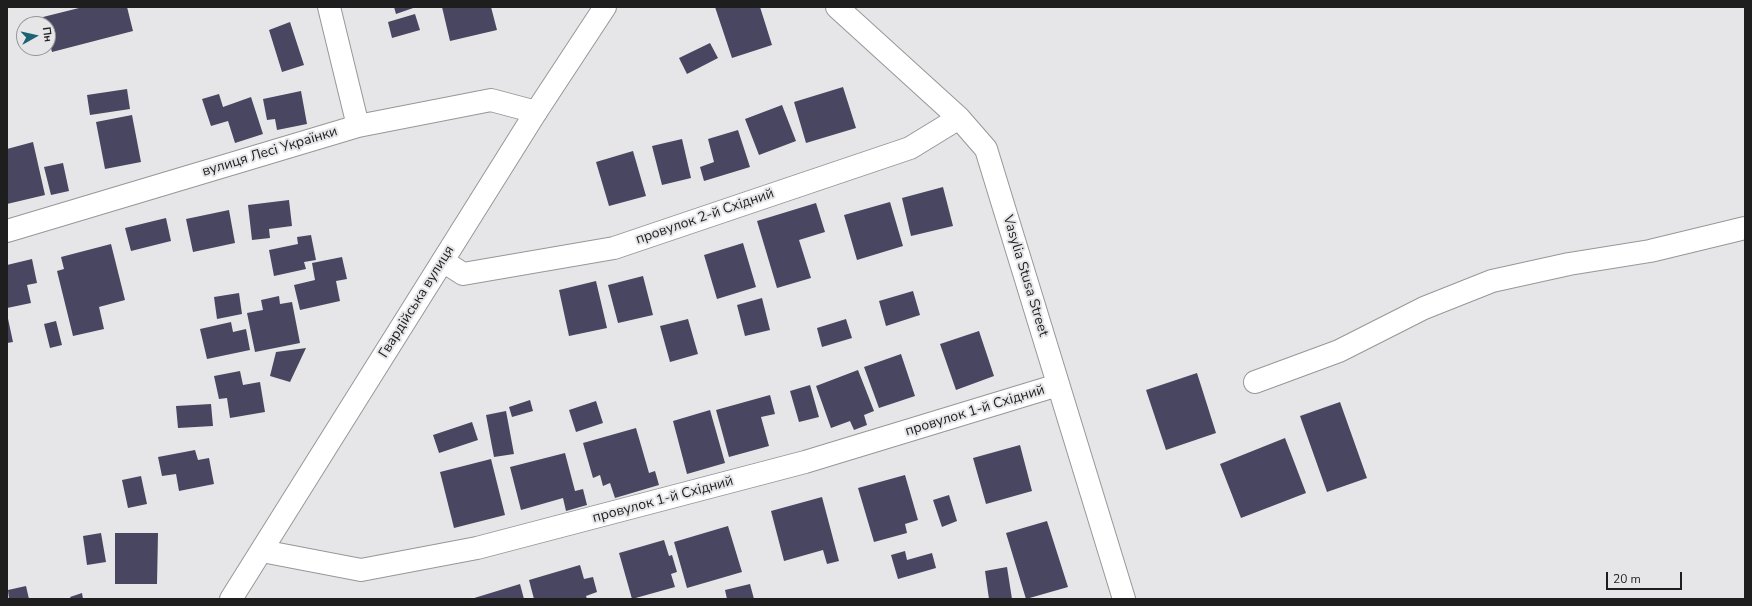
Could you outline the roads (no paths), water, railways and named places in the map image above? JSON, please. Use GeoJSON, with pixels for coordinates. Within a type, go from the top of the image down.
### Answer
{"type":"FeatureCollection","features":[{"type":"Feature","properties":{"kind":"street"},"geometry":{"type":"LineString","coordinates":[[329,7],[358,126]]}},
{"type":"Feature","properties":{"kind":"street","name":"Гвардійська вулиця"},"geometry":{"type":"LineString","coordinates":[[231,599],[536,112],[605,7]]}},
{"type":"Feature","properties":{"kind":"street","name":"Vasylia Stusa Street"},"geometry":{"type":"LineString","coordinates":[[838,7],[959,118],[986,149],[1124,599]]}},
{"type":"Feature","properties":{"kind":"street","name":"вулиця Лесі Українки"},"geometry":{"type":"LineString","coordinates":[[7,231],[358,126],[491,100],[536,112]]}},
{"type":"Feature","properties":{"kind":"street","name":"провулок 2-й Східний"},"geometry":{"type":"LineString","coordinates":[[443,261],[463,274],[614,248],[910,148],[959,118]]}},
{"type":"Feature","properties":{"kind":"street"},"geometry":{"type":"LineString","coordinates":[[1254,382],[1338,351],[1424,308],[1492,281],[1569,264],[1650,250],[1745,228]]}},
{"type":"Feature","properties":{"kind":"street","name":"провулок 1-й Східний"},"geometry":{"type":"LineString","coordinates":[[262,551],[361,570],[477,548],[806,462],[1058,385]]}}]}
